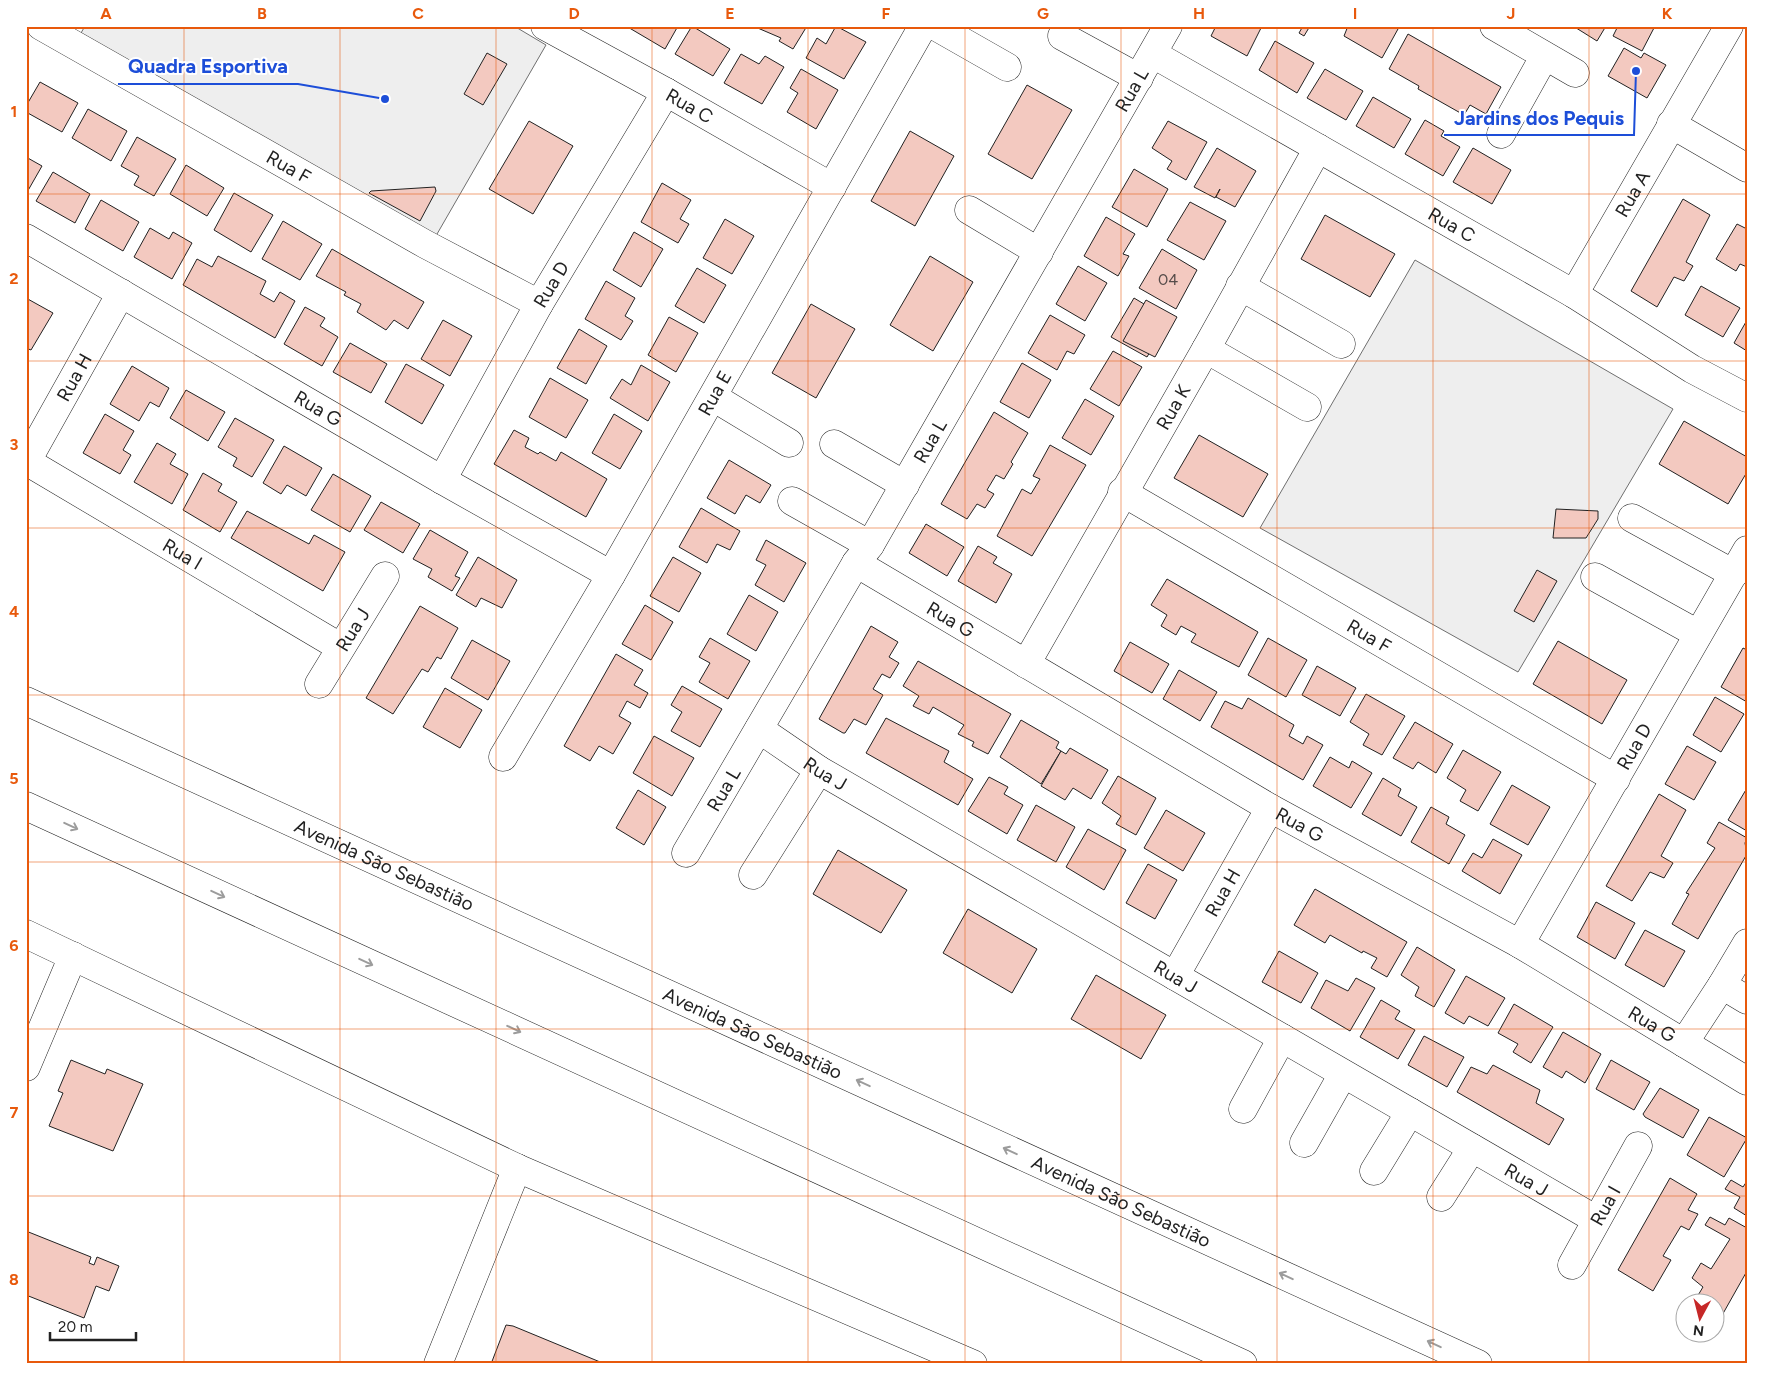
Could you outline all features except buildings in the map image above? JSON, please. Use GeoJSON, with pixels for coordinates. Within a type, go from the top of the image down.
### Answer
{"type":"FeatureCollection","features":[{"type":"Feature","properties":{"kind":"street","name":"Rua F"},"geometry":{"type":"LineString","coordinates":[[41,26],[425,244],[539,304]]}},
{"type":"Feature","properties":{"kind":"street","name":"Rua C"},"geometry":{"type":"LineString","coordinates":[[545,26],[832,186]]}},
{"type":"Feature","properties":{"kind":"street","name":"Rua E"},"geometry":{"type":"LineString","coordinates":[[503,757],[611,575],[924,26]]}},
{"type":"Feature","properties":{"kind":"street"},"geometry":{"type":"LineString","coordinates":[[935,26],[1007,67]]}},
{"type":"Feature","properties":{"kind":"street","name":"Rua L"},"geometry":{"type":"LineString","coordinates":[[686,854],[758,729],[905,484],[1168,26]]}},
{"type":"Feature","properties":{"kind":"street"},"geometry":{"type":"LineString","coordinates":[[1494,26],[1544,57],[1575,73]]}},
{"type":"Feature","properties":{"kind":"street","name":"Rua A"},"geometry":{"type":"LineString","coordinates":[[1574,294],[1729,26]]}},
{"type":"Feature","properties":{"kind":"street"},"geometry":{"type":"LineString","coordinates":[[1062,36],[1139,78]]}},
{"type":"Feature","properties":{"kind":"street","name":"Rua C"},"geometry":{"type":"LineString","coordinates":[[1153,54],[1574,294],[1692,369],[1747,398]]}},
{"type":"Feature","properties":{"kind":"street"},"geometry":{"type":"LineString","coordinates":[[1501,134],[1544,57]]}},
{"type":"Feature","properties":{"kind":"street","name":"Rua D"},"geometry":{"type":"LineString","coordinates":[[442,480],[539,304],[666,92]]}},
{"type":"Feature","properties":{"kind":"street"},"geometry":{"type":"LineString","coordinates":[[1671,124],[1747,168]]}},
{"type":"Feature","properties":{"kind":"street","name":"Rua K"},"geometry":{"type":"LineString","coordinates":[[1026,664],[1122,492],[1206,349],[1318,148]]}},
{"type":"Feature","properties":{"kind":"street"},"geometry":{"type":"LineString","coordinates":[[969,210],[1039,252]]}},
{"type":"Feature","properties":{"kind":"street","name":"Rua G"},"geometry":{"type":"LineString","coordinates":[[26,238],[442,480],[611,575]]}},
{"type":"Feature","properties":{"kind":"street"},"geometry":{"type":"LineString","coordinates":[[1240,286],[1341,344]]}},
{"type":"Feature","properties":{"kind":"street","name":"Rua H"},"geometry":{"type":"LineString","coordinates":[[27,461],[121,293]]}},
{"type":"Feature","properties":{"kind":"street"},"geometry":{"type":"LineString","coordinates":[[1206,349],[1307,407]]}},
{"type":"Feature","properties":{"kind":"street"},"geometry":{"type":"LineString","coordinates":[[713,397],[789,443]]}},
{"type":"Feature","properties":{"kind":"street"},"geometry":{"type":"LineString","coordinates":[[834,444],[905,484]]}},
{"type":"Feature","properties":{"kind":"street","name":"Rua I"},"geometry":{"type":"LineString","coordinates":[[27,461],[340,647]]}},
{"type":"Feature","properties":{"kind":"street","name":"Rua F"},"geometry":{"type":"LineString","coordinates":[[1122,492],[1616,779]]}},
{"type":"Feature","properties":{"kind":"street","name":"Rua G"},"geometry":{"type":"LineString","coordinates":[[792,501],[863,554],[1026,664],[1270,808],[1520,944],[1747,1081]]}},
{"type":"Feature","properties":{"kind":"street"},"geometry":{"type":"LineString","coordinates":[[1632,518],[1734,574]]}},
{"type":"Feature","properties":{"kind":"street","name":"Rua D"},"geometry":{"type":"LineString","coordinates":[[1520,944],[1747,550]]}},
{"type":"Feature","properties":{"kind":"street","name":"Rua J"},"geometry":{"type":"LineString","coordinates":[[319,684],[385,576]]}},
{"type":"Feature","properties":{"kind":"street"},"geometry":{"type":"LineString","coordinates":[[1595,576],[1698,634]]}},
{"type":"Feature","properties":{"kind":"street","name":"Avenida São Sebastião"},"geometry":{"type":"LineString","coordinates":[[26,701],[1478,1364]]}},
{"type":"Feature","properties":{"kind":"street","name":"Rua J"},"geometry":{"type":"LineString","coordinates":[[758,729],[819,770],[1595,1219]]}},
{"type":"Feature","properties":{"kind":"street"},"geometry":{"type":"LineString","coordinates":[[753,875],[819,770]]}},
{"type":"Feature","properties":{"kind":"street"},"geometry":{"type":"LineString","coordinates":[[26,806],[1243,1364]]}},
{"type":"Feature","properties":{"kind":"street","name":"Rua H"},"geometry":{"type":"LineString","coordinates":[[1175,976],[1270,808]]}},
{"type":"Feature","properties":{"kind":"street"},"geometry":{"type":"LineString","coordinates":[[26,934],[517,1168],[974,1364]]}},
{"type":"Feature","properties":{"kind":"street"},"geometry":{"type":"LineString","coordinates":[[1684,1042],[1722,986],[1747,943]]}},
{"type":"Feature","properties":{"kind":"street"},"geometry":{"type":"LineString","coordinates":[[26,1068],[73,956]]}},
{"type":"Feature","properties":{"kind":"street"},"geometry":{"type":"LineString","coordinates":[[1722,986],[1747,1000]]}},
{"type":"Feature","properties":{"kind":"street"},"geometry":{"type":"LineString","coordinates":[[1242,1108],[1282,1038]]}},
{"type":"Feature","properties":{"kind":"street"},"geometry":{"type":"LineString","coordinates":[[1304,1143],[1343,1074]]}},
{"type":"Feature","properties":{"kind":"street"},"geometry":{"type":"LineString","coordinates":[[1374,1170],[1410,1112]]}},
{"type":"Feature","properties":{"kind":"street","name":"Rua I"},"geometry":{"type":"LineString","coordinates":[[1572,1265],[1595,1219],[1638,1146]]}},
{"type":"Feature","properties":{"kind":"street"},"geometry":{"type":"LineString","coordinates":[[1441,1197],[1472,1148]]}},
{"type":"Feature","properties":{"kind":"street"},"geometry":{"type":"LineString","coordinates":[[438,1364],[517,1168]]}},
{"type":"Feature","properties":{"kind":"shaded area"},"geometry":{"type":"Polygon","coordinates":[[[85,26],[514,26],[546,45],[433,241],[81,33],[85,26]]]}},
{"type":"Feature","properties":{"kind":"shaded area"},"geometry":{"type":"Polygon","coordinates":[[[1415,260],[1673,409],[1518,672],[1260,528],[1415,260]]]}},
{"type":"Feature","properties":{"kind":"place","name":"Jardins dos Pequis"},"geometry":{"type":"Point","coordinates":[1636,71]}},
{"type":"Feature","properties":{"kind":"place","name":"Quadra Esportiva"},"geometry":{"type":"Point","coordinates":[385,99]}}]}
